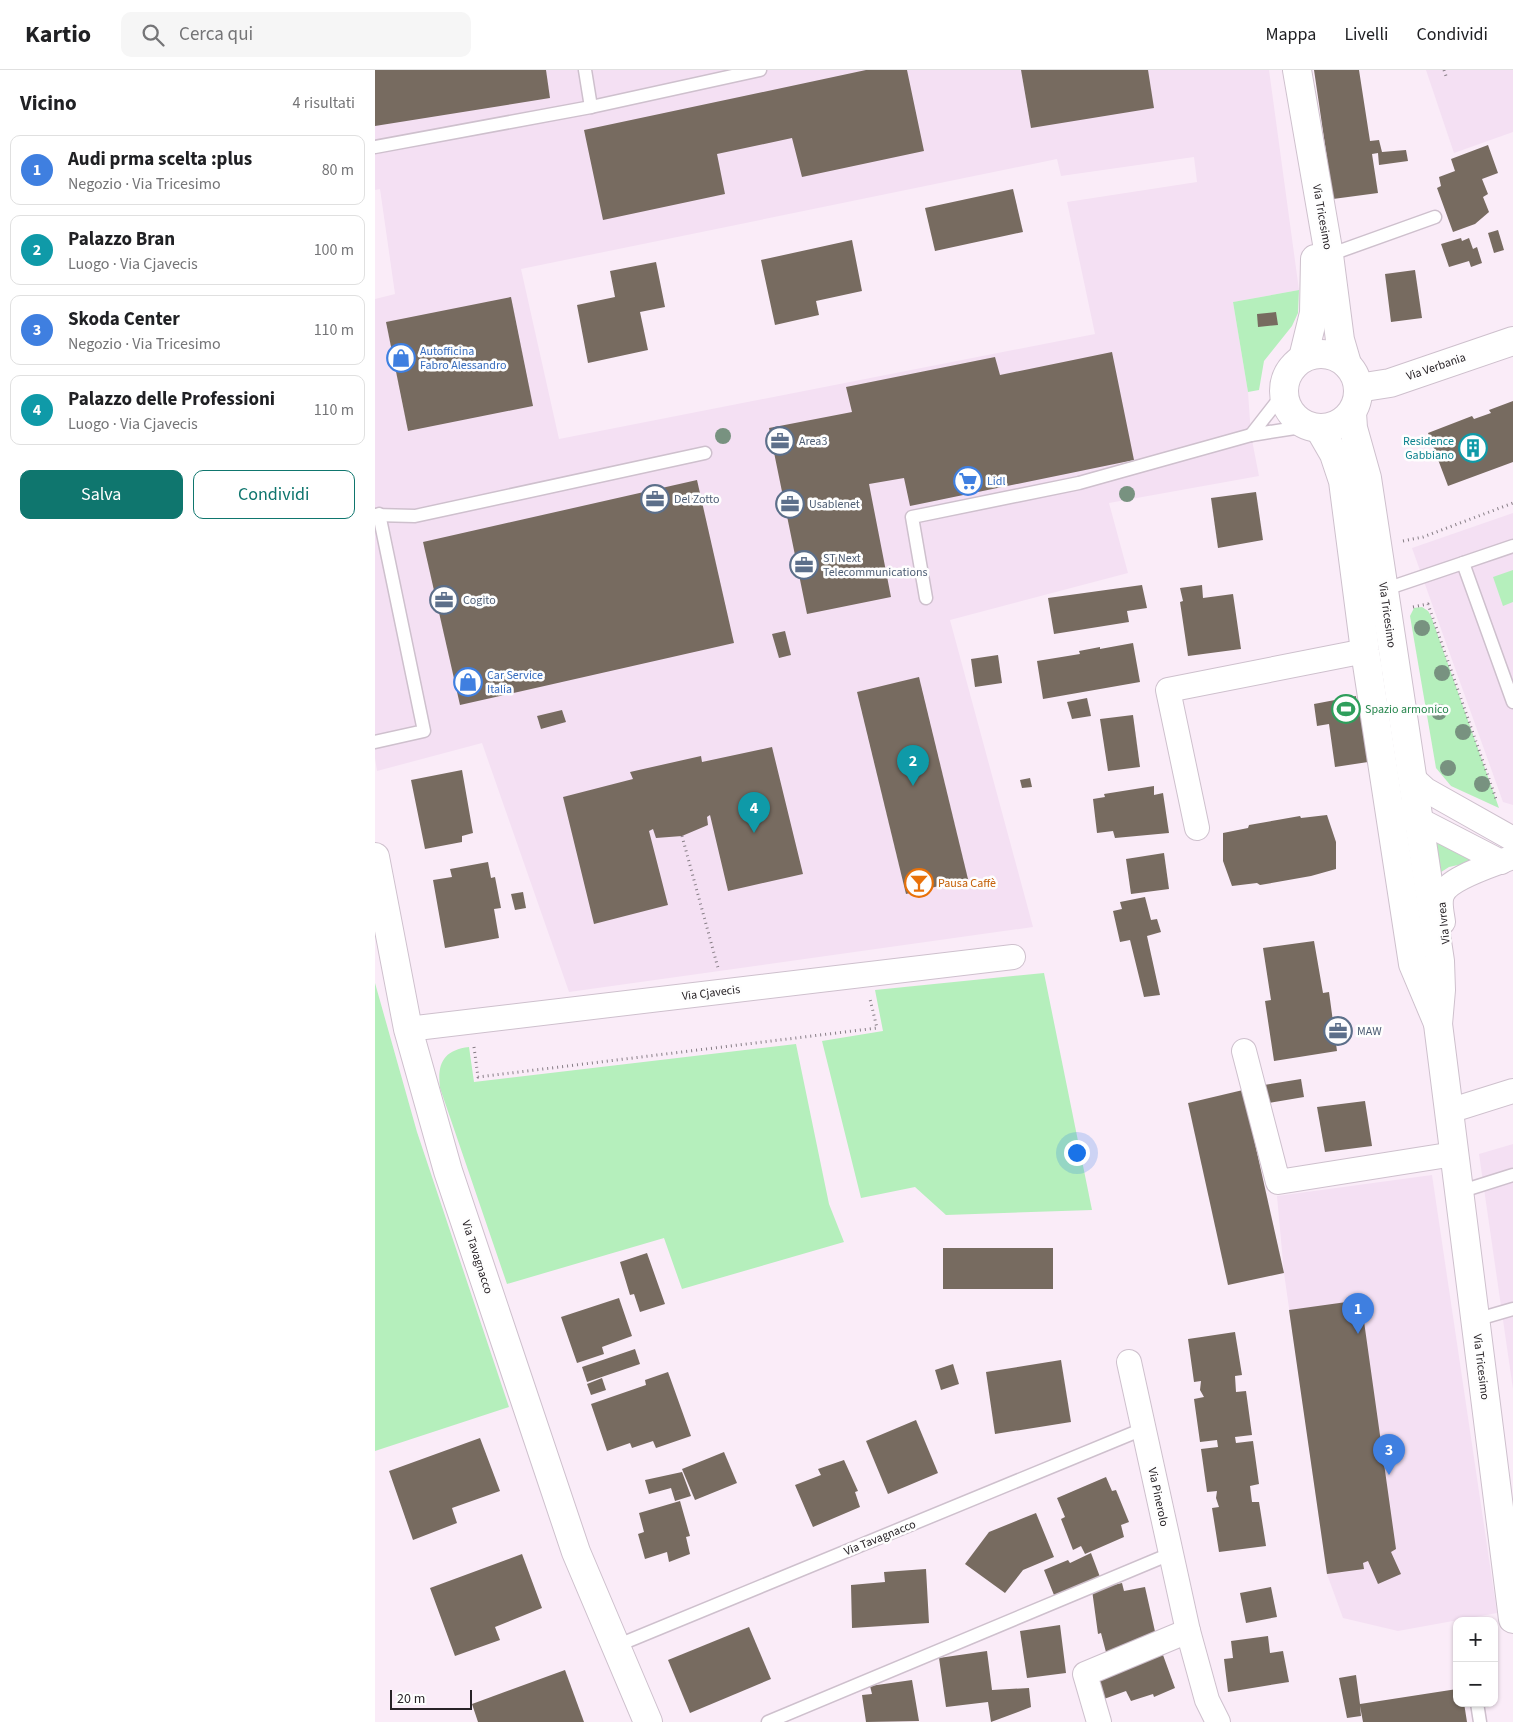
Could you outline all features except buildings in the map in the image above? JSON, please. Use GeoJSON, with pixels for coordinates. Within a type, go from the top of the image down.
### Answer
{"type":"FeatureCollection","features":[{"type":"Feature","properties":{"kind":"main road","name":"Via Tricesimo"},"geometry":{"type":"LineString","coordinates":[[1297,70],[1329,255],[1340,340],[1347,364],[1353,372],[1355,400],[1353,428],[1367,478],[1439,961],[1441,990],[1438,1024],[1475,1320],[1507,1516],[1513,1619]]}},
{"type":"Feature","properties":{"kind":"main road","name":"Via Tricesimo"},"geometry":{"type":"LineString","coordinates":[[1306,128],[1315,294],[1310,336],[1303,358],[1289,372],[1283,394],[1288,410],[1299,422],[1313,427],[1334,454],[1343,481],[1365,652],[1413,964],[1438,1024]]}},
{"type":"Feature","properties":{"kind":"main road","name":"Via Verbania"},"geometry":{"type":"LineString","coordinates":[[1355,400],[1390,383],[1513,340]]}},
{"type":"Feature","properties":{"kind":"main road"},"geometry":{"type":"LineString","coordinates":[[1303,358],[1322,354],[1333,356],[1347,364]]}},
{"type":"Feature","properties":{"kind":"main road"},"geometry":{"type":"LineString","coordinates":[[1313,427],[1331,428],[1341,423],[1355,400]]}},
{"type":"Feature","properties":{"kind":"main road","name":"Via Tavagnacco"},"geometry":{"type":"LineString","coordinates":[[375,856],[408,1029],[448,1171],[577,1552],[648,1722]]}},
{"type":"Feature","properties":{"kind":"street","name":"Via Tricesimo"},"geometry":{"type":"LineString","coordinates":[[1365,652],[1378,693],[1394,798],[1404,812],[1417,818]]}},
{"type":"Feature","properties":{"kind":"street"},"geometry":{"type":"LineString","coordinates":[[1197,828],[1168,690],[1365,652]]}},
{"type":"Feature","properties":{"kind":"street"},"geometry":{"type":"LineString","coordinates":[[1409,769],[1414,779],[1426,790],[1513,839]]}},
{"type":"Feature","properties":{"kind":"street","name":"Via Ivrea"},"geometry":{"type":"LineString","coordinates":[[1417,818],[1507,859]]}},
{"type":"Feature","properties":{"kind":"street","name":"Via Ivrea"},"geometry":{"type":"LineString","coordinates":[[1441,990],[1448,954],[1441,912],[1442,894],[1455,881],[1507,859]]}},
{"type":"Feature","properties":{"kind":"street","name":"Via Cjavecis"},"geometry":{"type":"LineString","coordinates":[[408,1029],[1013,957]]}},
{"type":"Feature","properties":{"kind":"street"},"geometry":{"type":"LineString","coordinates":[[1244,1052],[1278,1182],[1454,1154]]}},
{"type":"Feature","properties":{"kind":"street"},"geometry":{"type":"LineString","coordinates":[[1449,1111],[1513,1091]]}},
{"type":"Feature","properties":{"kind":"street","name":"Via Pinerolo"},"geometry":{"type":"LineString","coordinates":[[1129,1362],[1170,1554],[1189,1631],[1207,1700],[1218,1722]]}},
{"type":"Feature","properties":{"kind":"street"},"geometry":{"type":"LineString","coordinates":[[1099,1722],[1085,1674],[1189,1631]]}},
{"type":"Feature","properties":{"kind":"lane"},"geometry":{"type":"LineString","coordinates":[[585,70],[591,107]]}},
{"type":"Feature","properties":{"kind":"lane"},"geometry":{"type":"LineString","coordinates":[[375,147],[591,107],[760,70]]}},
{"type":"Feature","properties":{"kind":"lane"},"geometry":{"type":"LineString","coordinates":[[1329,255],[1435,217]]}},
{"type":"Feature","properties":{"kind":"lane"},"geometry":{"type":"LineString","coordinates":[[1251,435],[1283,394]]}},
{"type":"Feature","properties":{"kind":"lane"},"geometry":{"type":"LineString","coordinates":[[926,598],[912,517],[1079,483],[1251,435],[1313,427]]}},
{"type":"Feature","properties":{"kind":"lane"},"geometry":{"type":"LineString","coordinates":[[375,742],[423,731],[377,514],[415,516],[705,453]]}},
{"type":"Feature","properties":{"kind":"lane"},"geometry":{"type":"LineString","coordinates":[[1383,590],[1513,546]]}},
{"type":"Feature","properties":{"kind":"lane"},"geometry":{"type":"LineString","coordinates":[[1463,563],[1513,702]]}},
{"type":"Feature","properties":{"kind":"lane"},"geometry":{"type":"LineString","coordinates":[[1459,1192],[1513,1174]]}},
{"type":"Feature","properties":{"kind":"lane"},"geometry":{"type":"LineString","coordinates":[[1475,1320],[1513,1309]]}},
{"type":"Feature","properties":{"kind":"lane","name":"Via Tavagnacco"},"geometry":{"type":"LineString","coordinates":[[616,1646],[1143,1429]]}},
{"type":"Feature","properties":{"kind":"lane"},"geometry":{"type":"LineString","coordinates":[[768,1722],[1170,1554]]}},
{"type":"Feature","properties":{"kind":"lane"},"geometry":{"type":"LineString","coordinates":[[1478,1707],[1480,1722]]}},
{"type":"Feature","properties":{"kind":"path"},"geometry":{"type":"LineString","coordinates":[[1444,70],[1446,76]]}},
{"type":"Feature","properties":{"kind":"path"},"geometry":{"type":"LineString","coordinates":[[1423,537],[1513,503]]}},
{"type":"Feature","properties":{"kind":"path"},"geometry":{"type":"LineString","coordinates":[[1406,609],[1427,604],[1499,808]]}},
{"type":"Feature","properties":{"kind":"path"},"geometry":{"type":"LineString","coordinates":[[682,836],[724,991]]}},
{"type":"Feature","properties":{"kind":"path"},"geometry":{"type":"LineString","coordinates":[[470,1021],[478,1077],[488,1076],[877,1028],[864,974]]}},
{"type":"Feature","properties":{"kind":"shaded area"},"geometry":{"type":"Polygon","coordinates":[[[375,70],[1269,70],[1299,290],[1233,302],[1248,392],[1251,435],[1259,476],[1109,503],[1128,573],[950,620],[1033,927],[569,992],[482,743],[377,771],[375,758],[375,299],[395,294],[380,189],[375,190],[375,70]],[[1194,157],[1061,176],[1057,159],[521,269],[559,439],[1095,334],[1067,202],[1197,182],[1194,157]]]}},
{"type":"Feature","properties":{"kind":"shaded area"},"geometry":{"type":"Polygon","coordinates":[[[1426,70],[1513,70],[1513,132],[1454,153],[1426,70]]]}},
{"type":"Feature","properties":{"kind":"shaded area"},"geometry":{"type":"Polygon","coordinates":[[[1513,513],[1513,805],[1503,802],[1412,548],[1513,513]]]}},
{"type":"Feature","properties":{"kind":"shaded area"},"geometry":{"type":"Polygon","coordinates":[[[1513,1144],[1513,1389],[1479,1154],[1513,1144]]]}},
{"type":"Feature","properties":{"kind":"shaded area"},"geometry":{"type":"Polygon","coordinates":[[[1432,1175],[1497,1613],[1475,1617],[1453,1617],[1453,1621],[1398,1631],[1343,1618],[1327,1574],[1284,1273],[1277,1196],[1432,1175]]]}},
{"type":"Feature","properties":{"kind":"green space"},"geometry":{"type":"Polygon","coordinates":[[[1299,290],[1298,313],[1292,326],[1264,361],[1259,390],[1248,392],[1233,302],[1299,290]]]}},
{"type":"Feature","properties":{"kind":"green space"},"geometry":{"type":"Polygon","coordinates":[[[1513,570],[1513,602],[1503,606],[1493,577],[1513,570]]]}},
{"type":"Feature","properties":{"kind":"green space"},"geometry":{"type":"Polygon","coordinates":[[[1422,607],[1431,616],[1499,808],[1451,786],[1436,768],[1410,616],[1414,608],[1422,607]]]}},
{"type":"Feature","properties":{"kind":"green space"},"geometry":{"type":"Polygon","coordinates":[[[1432,834],[1485,859],[1449,867],[1438,874],[1432,834]]]}},
{"type":"Feature","properties":{"kind":"green space"},"geometry":{"type":"Polygon","coordinates":[[[1044,973],[1092,1210],[946,1215],[915,1187],[861,1198],[822,1041],[883,1031],[875,990],[1044,973]]]}},
{"type":"Feature","properties":{"kind":"green space"},"geometry":{"type":"Polygon","coordinates":[[[375,983],[417,1132],[509,1407],[375,1451],[375,983]]]}},
{"type":"Feature","properties":{"kind":"green space"},"geometry":{"type":"Polygon","coordinates":[[[796,1044],[829,1204],[844,1242],[682,1289],[664,1238],[507,1284],[440,1088],[441,1065],[448,1055],[453,1051],[469,1047],[474,1082],[796,1044]]]}},
{"type":"Feature","properties":{"kind":"place","name":"Autofficina Fabro Alessandro"},"geometry":{"type":"Point","coordinates":[401,358]}},
{"type":"Feature","properties":{"kind":"place","name":"Area3"},"geometry":{"type":"Point","coordinates":[780,441]}},
{"type":"Feature","properties":{"kind":"place","name":"Residence Gabbiano"},"geometry":{"type":"Point","coordinates":[1473,448]}},
{"type":"Feature","properties":{"kind":"place","name":"Lidl"},"geometry":{"type":"Point","coordinates":[968,481]}},
{"type":"Feature","properties":{"kind":"place","name":"Del Zotto"},"geometry":{"type":"Point","coordinates":[655,499]}},
{"type":"Feature","properties":{"kind":"place","name":"Usablenet"},"geometry":{"type":"Point","coordinates":[790,504]}},
{"type":"Feature","properties":{"kind":"place","name":"ST Next Telecommunications"},"geometry":{"type":"Point","coordinates":[804,565]}},
{"type":"Feature","properties":{"kind":"place","name":"Cogito"},"geometry":{"type":"Point","coordinates":[444,600]}},
{"type":"Feature","properties":{"kind":"place","name":"Car Service Italia"},"geometry":{"type":"Point","coordinates":[468,682]}},
{"type":"Feature","properties":{"kind":"place","name":"Spazio armonico"},"geometry":{"type":"Point","coordinates":[1346,709]}},
{"type":"Feature","properties":{"kind":"place","name":"Palazzo Bran"},"geometry":{"type":"Point","coordinates":[913,786]}},
{"type":"Feature","properties":{"kind":"place","name":"Palazzo delle Professioni"},"geometry":{"type":"Point","coordinates":[754,833]}},
{"type":"Feature","properties":{"kind":"place","name":"Pausa Caffè"},"geometry":{"type":"Point","coordinates":[919,883]}},
{"type":"Feature","properties":{"kind":"place","name":"MAW"},"geometry":{"type":"Point","coordinates":[1338,1031]}},
{"type":"Feature","properties":{"kind":"place","name":"Audi prma scelta :plus"},"geometry":{"type":"Point","coordinates":[1358,1334]}},
{"type":"Feature","properties":{"kind":"place","name":"Skoda Center"},"geometry":{"type":"Point","coordinates":[1389,1475]}}]}
